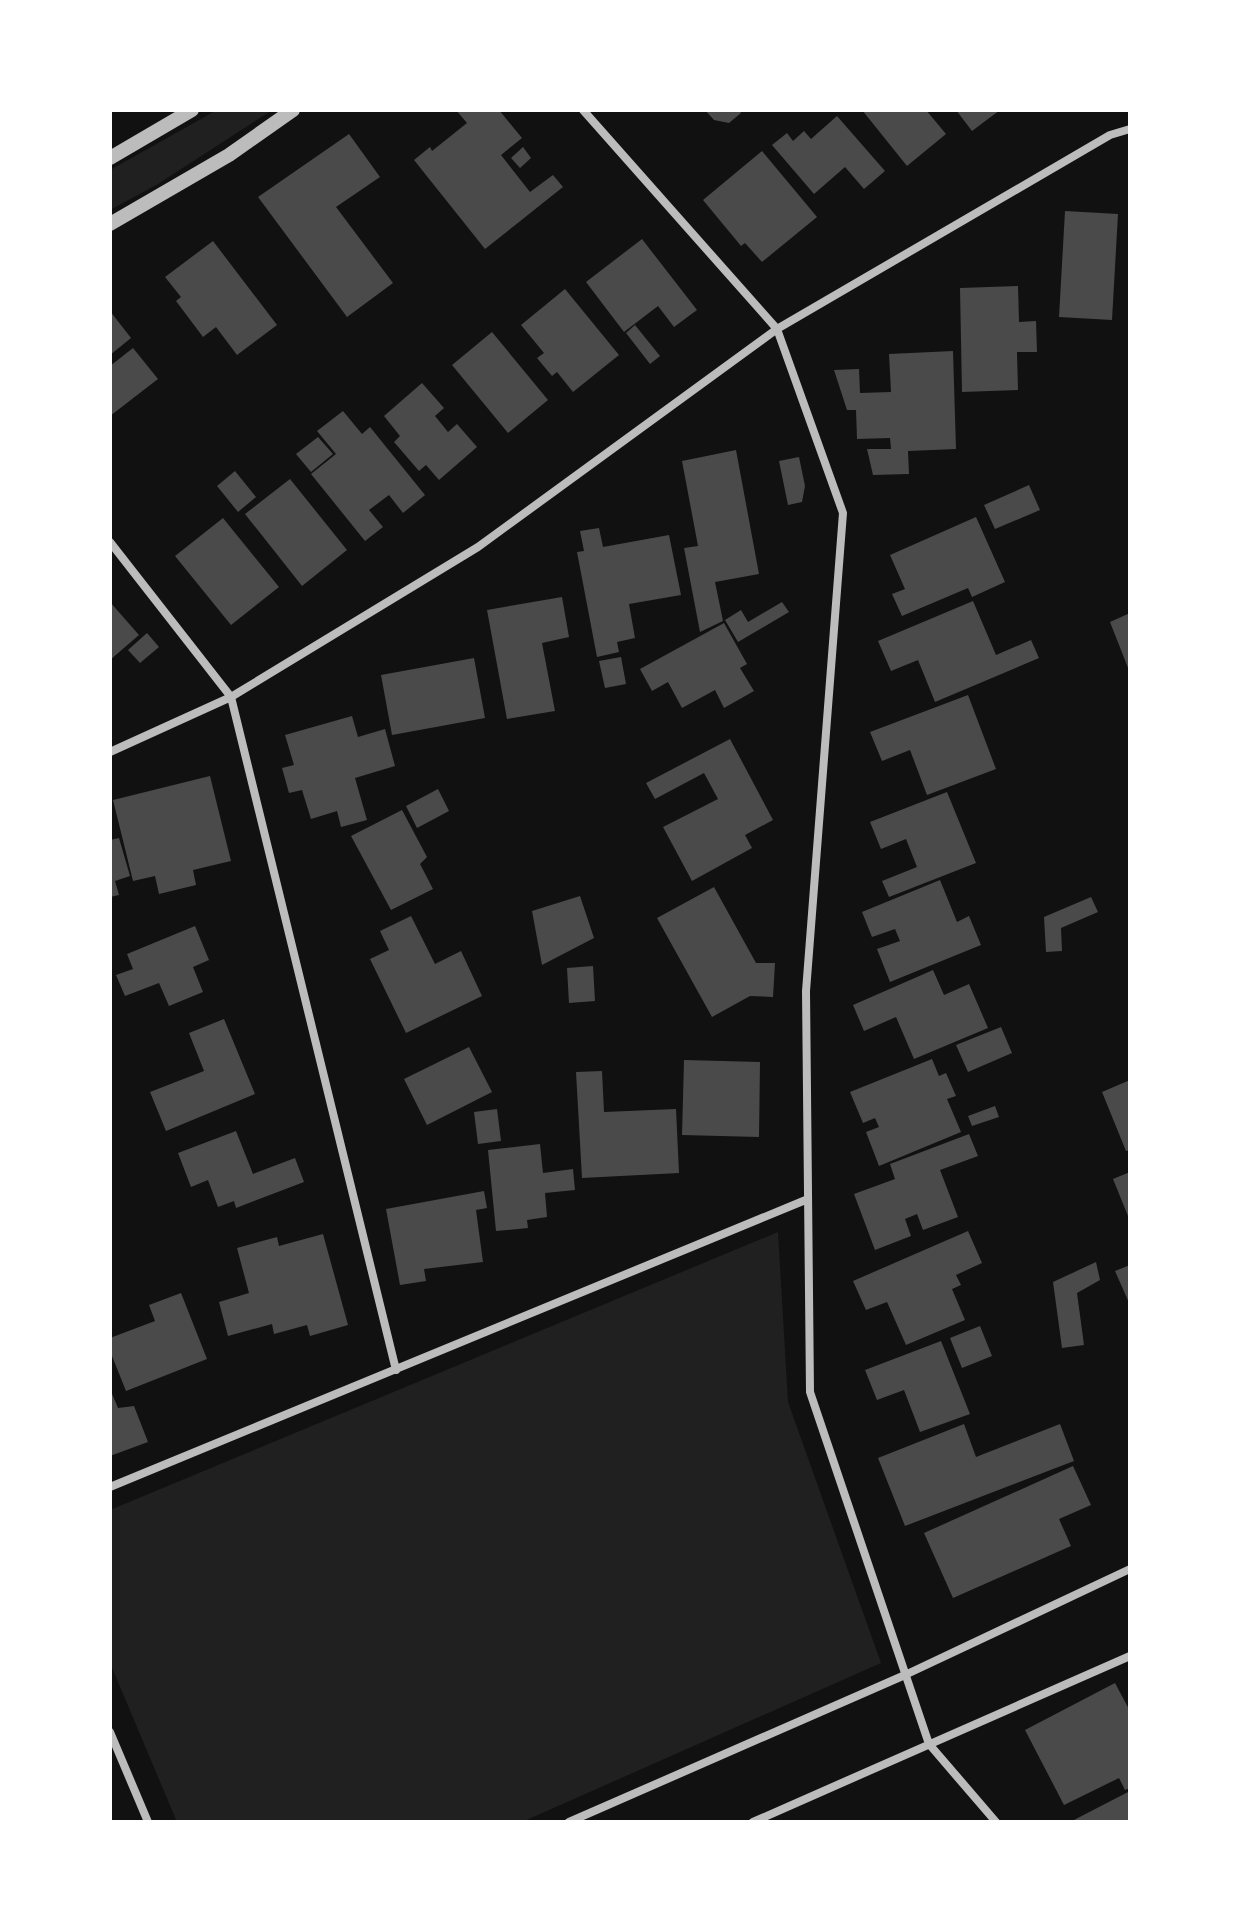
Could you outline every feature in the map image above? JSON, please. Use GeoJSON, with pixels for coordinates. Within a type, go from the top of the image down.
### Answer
{"type":"FeatureCollection","features":[{"type":"Feature","properties":{"kind":"street"},"geometry":{"type":"LineString","coordinates":[[110,158],[192,110]]}},
{"type":"Feature","properties":{"kind":"street"},"geometry":{"type":"LineString","coordinates":[[110,224],[229,155],[293,110]]}},
{"type":"Feature","properties":{"kind":"street"},"geometry":{"type":"LineString","coordinates":[[583,110],[777,329],[843,513],[806,991],[810,1392],[929,1744],[996,1822]]}},
{"type":"Feature","properties":{"kind":"street"},"geometry":{"type":"LineString","coordinates":[[110,752],[231,697],[478,547],[777,329],[1110,135],[1130,129]]}},
{"type":"Feature","properties":{"kind":"street"},"geometry":{"type":"LineString","coordinates":[[110,542],[231,697],[396,1370]]}},
{"type":"Feature","properties":{"kind":"street"},"geometry":{"type":"LineString","coordinates":[[110,1487],[808,1199]]}},
{"type":"Feature","properties":{"kind":"street"},"geometry":{"type":"LineString","coordinates":[[569,1822],[905,1675],[1130,1569]]}},
{"type":"Feature","properties":{"kind":"street"},"geometry":{"type":"LineString","coordinates":[[753,1822],[1130,1656]]}},
{"type":"Feature","properties":{"kind":"street"},"geometry":{"type":"LineString","coordinates":[[110,1732],[148,1822]]}},
{"type":"Feature","properties":{"kind":"shaded area"},"geometry":{"type":"Polygon","coordinates":[[[217,110],[272,110],[158,184],[110,210],[110,170],[217,110]]]}},
{"type":"Feature","properties":{"kind":"shaded area"},"geometry":{"type":"Polygon","coordinates":[[[778,1232],[788,1402],[881,1663],[522,1822],[177,1822],[110,1663],[110,1510],[778,1232]]]}},
{"type":"Feature","properties":{"kind":"building"},"geometry":{"type":"Polygon","coordinates":[[[456,110],[499,110],[522,138],[501,155],[530,192],[553,175],[563,187],[485,249],[414,160],[430,147],[432,151],[467,123],[456,110]]]}},
{"type":"Feature","properties":{"kind":"building"},"geometry":{"type":"Polygon","coordinates":[[[705,110],[739,110],[741,113],[729,123],[714,120],[705,110]]]}},
{"type":"Feature","properties":{"kind":"building"},"geometry":{"type":"Polygon","coordinates":[[[862,110],[926,110],[946,134],[907,166],[862,110]]]}},
{"type":"Feature","properties":{"kind":"building"},"geometry":{"type":"Polygon","coordinates":[[[956,110],[1000,110],[972,131],[956,110]]]}},
{"type":"Feature","properties":{"kind":"building"},"geometry":{"type":"Polygon","coordinates":[[[837,116],[885,171],[864,189],[845,167],[814,194],[772,145],[787,133],[793,141],[804,131],[811,139],[837,116]]]}},
{"type":"Feature","properties":{"kind":"building"},"geometry":{"type":"Polygon","coordinates":[[[349,134],[380,177],[336,207],[393,283],[347,317],[258,197],[349,134]]]}},
{"type":"Feature","properties":{"kind":"building"},"geometry":{"type":"Polygon","coordinates":[[[523,147],[531,158],[520,168],[511,158],[523,147]]]}},
{"type":"Feature","properties":{"kind":"building"},"geometry":{"type":"Polygon","coordinates":[[[762,151],[817,217],[762,262],[745,243],[741,246],[703,200],[762,151]]]}},
{"type":"Feature","properties":{"kind":"building"},"geometry":{"type":"Polygon","coordinates":[[[1065,211],[1118,214],[1112,320],[1059,317],[1065,211]]]}},
{"type":"Feature","properties":{"kind":"building"},"geometry":{"type":"Polygon","coordinates":[[[642,239],[697,310],[674,327],[658,306],[624,332],[586,282],[642,239]]]}},
{"type":"Feature","properties":{"kind":"building"},"geometry":{"type":"Polygon","coordinates":[[[213,241],[277,325],[237,355],[216,327],[203,337],[176,301],[181,297],[165,277],[213,241]]]}},
{"type":"Feature","properties":{"kind":"building"},"geometry":{"type":"Polygon","coordinates":[[[1018,286],[1019,322],[1036,321],[1037,352],[1017,352],[1018,390],[962,392],[960,288],[1018,286]]]}},
{"type":"Feature","properties":{"kind":"building"},"geometry":{"type":"Polygon","coordinates":[[[565,289],[619,355],[573,392],[557,372],[552,376],[537,358],[544,353],[521,325],[565,289]]]}},
{"type":"Feature","properties":{"kind":"building"},"geometry":{"type":"Polygon","coordinates":[[[110,311],[131,338],[110,355],[110,311]]]}},
{"type":"Feature","properties":{"kind":"building"},"geometry":{"type":"Polygon","coordinates":[[[635,325],[660,356],[650,364],[626,333],[635,325]]]}},
{"type":"Feature","properties":{"kind":"building"},"geometry":{"type":"Polygon","coordinates":[[[492,332],[548,400],[508,433],[452,365],[492,332]]]}},
{"type":"Feature","properties":{"kind":"building"},"geometry":{"type":"Polygon","coordinates":[[[133,348],[158,379],[110,416],[110,366],[133,348]]]}},
{"type":"Feature","properties":{"kind":"building"},"geometry":{"type":"Polygon","coordinates":[[[953,351],[956,449],[908,451],[909,474],[873,475],[867,449],[891,449],[890,438],[857,439],[856,410],[847,410],[834,370],[859,369],[860,393],[891,392],[889,354],[953,351]]]}},
{"type":"Feature","properties":{"kind":"building"},"geometry":{"type":"Polygon","coordinates":[[[422,383],[444,408],[435,416],[448,432],[457,424],[477,447],[439,480],[426,465],[419,471],[394,442],[400,436],[384,416],[422,383]]]}},
{"type":"Feature","properties":{"kind":"building"},"geometry":{"type":"Polygon","coordinates":[[[343,411],[362,434],[370,427],[425,495],[403,513],[389,495],[369,510],[383,527],[365,541],[311,474],[336,454],[317,431],[343,411]]]}},
{"type":"Feature","properties":{"kind":"building"},"geometry":{"type":"Polygon","coordinates":[[[318,437],[333,454],[311,472],[296,454],[318,437]]]}},
{"type":"Feature","properties":{"kind":"building"},"geometry":{"type":"Polygon","coordinates":[[[736,450],[759,574],[715,582],[723,621],[700,632],[684,548],[698,546],[682,461],[736,450]]]}},
{"type":"Feature","properties":{"kind":"building"},"geometry":{"type":"Polygon","coordinates":[[[799,457],[805,486],[802,502],[788,505],[779,461],[799,457]]]}},
{"type":"Feature","properties":{"kind":"building"},"geometry":{"type":"Polygon","coordinates":[[[235,471],[256,497],[238,512],[217,486],[235,471]]]}},
{"type":"Feature","properties":{"kind":"building"},"geometry":{"type":"Polygon","coordinates":[[[290,479],[347,550],[302,586],[245,514],[290,479]]]}},
{"type":"Feature","properties":{"kind":"building"},"geometry":{"type":"Polygon","coordinates":[[[1029,485],[1040,510],[995,529],[984,505],[1029,485]]]}},
{"type":"Feature","properties":{"kind":"building"},"geometry":{"type":"Polygon","coordinates":[[[976,517],[1005,582],[972,597],[968,588],[902,616],[892,594],[905,589],[890,555],[976,517]]]}},
{"type":"Feature","properties":{"kind":"building"},"geometry":{"type":"Polygon","coordinates":[[[223,518],[279,587],[231,625],[175,556],[223,518]]]}},
{"type":"Feature","properties":{"kind":"building"},"geometry":{"type":"Polygon","coordinates":[[[599,528],[603,547],[669,535],[681,595],[629,604],[635,638],[617,642],[619,652],[597,657],[577,552],[584,551],[580,531],[599,528]]]}},
{"type":"Feature","properties":{"kind":"building"},"geometry":{"type":"Polygon","coordinates":[[[562,597],[569,637],[542,643],[555,711],[507,719],[487,610],[562,597]]]}},
{"type":"Feature","properties":{"kind":"building"},"geometry":{"type":"Polygon","coordinates":[[[973,601],[996,655],[1031,640],[1039,658],[935,702],[918,660],[891,671],[878,641],[973,601]]]}},
{"type":"Feature","properties":{"kind":"building"},"geometry":{"type":"Polygon","coordinates":[[[110,602],[139,635],[110,660],[110,602]]]}},
{"type":"Feature","properties":{"kind":"building"},"geometry":{"type":"Polygon","coordinates":[[[782,602],[789,612],[738,642],[725,620],[741,610],[748,622],[782,602]]]}},
{"type":"Feature","properties":{"kind":"building"},"geometry":{"type":"Polygon","coordinates":[[[1130,613],[1130,673],[1110,622],[1130,613]]]}},
{"type":"Feature","properties":{"kind":"building"},"geometry":{"type":"Polygon","coordinates":[[[724,623],[747,664],[740,668],[754,691],[724,708],[715,690],[682,708],[668,682],[652,691],[640,669],[724,623]]]}},
{"type":"Feature","properties":{"kind":"building"},"geometry":{"type":"Polygon","coordinates":[[[147,633],[159,647],[140,663],[128,650],[147,633]]]}},
{"type":"Feature","properties":{"kind":"building"},"geometry":{"type":"Polygon","coordinates":[[[621,657],[626,684],[605,688],[599,661],[621,657]]]}},
{"type":"Feature","properties":{"kind":"building"},"geometry":{"type":"Polygon","coordinates":[[[474,658],[485,718],[392,735],[381,675],[474,658]]]}},
{"type":"Feature","properties":{"kind":"building"},"geometry":{"type":"Polygon","coordinates":[[[968,695],[996,769],[927,795],[910,750],[882,761],[870,732],[968,695]]]}},
{"type":"Feature","properties":{"kind":"building"},"geometry":{"type":"Polygon","coordinates":[[[352,716],[358,737],[385,729],[395,766],[355,778],[367,820],[341,827],[337,811],[311,819],[302,790],[289,793],[282,768],[294,765],[285,735],[352,716]]]}},
{"type":"Feature","properties":{"kind":"building"},"geometry":{"type":"Polygon","coordinates":[[[730,739],[773,820],[745,835],[752,848],[692,881],[663,827],[718,799],[704,773],[655,799],[646,783],[730,739]]]}},
{"type":"Feature","properties":{"kind":"building"},"geometry":{"type":"Polygon","coordinates":[[[210,776],[231,861],[193,870],[196,885],[159,894],[155,876],[133,881],[113,800],[210,776]]]}},
{"type":"Feature","properties":{"kind":"building"},"geometry":{"type":"Polygon","coordinates":[[[438,789],[449,811],[417,828],[406,806],[438,789]]]}},
{"type":"Feature","properties":{"kind":"building"},"geometry":{"type":"Polygon","coordinates":[[[947,792],[976,863],[889,897],[882,881],[917,867],[906,839],[881,849],[870,822],[947,792]]]}},
{"type":"Feature","properties":{"kind":"building"},"geometry":{"type":"Polygon","coordinates":[[[402,810],[427,857],[420,864],[433,889],[391,910],[351,836],[402,810]]]}},
{"type":"Feature","properties":{"kind":"building"},"geometry":{"type":"Polygon","coordinates":[[[119,838],[130,876],[115,881],[119,895],[110,897],[110,840],[119,838]]]}},
{"type":"Feature","properties":{"kind":"building"},"geometry":{"type":"Polygon","coordinates":[[[940,880],[957,922],[969,916],[981,945],[890,982],[877,949],[900,941],[895,929],[872,937],[862,912],[940,880]]]}},
{"type":"Feature","properties":{"kind":"building"},"geometry":{"type":"Polygon","coordinates":[[[714,887],[756,963],[775,963],[773,997],[750,996],[712,1017],[657,918],[714,887]]]}},
{"type":"Feature","properties":{"kind":"building"},"geometry":{"type":"Polygon","coordinates":[[[580,896],[594,938],[542,965],[532,911],[580,896]]]}},
{"type":"Feature","properties":{"kind":"building"},"geometry":{"type":"Polygon","coordinates":[[[1091,897],[1098,912],[1061,928],[1062,951],[1046,952],[1044,917],[1091,897]]]}},
{"type":"Feature","properties":{"kind":"building"},"geometry":{"type":"Polygon","coordinates":[[[411,916],[435,964],[461,951],[482,996],[406,1033],[370,959],[389,950],[380,931],[411,916]]]}},
{"type":"Feature","properties":{"kind":"building"},"geometry":{"type":"Polygon","coordinates":[[[195,926],[209,960],[193,967],[203,992],[169,1006],[159,983],[125,996],[116,975],[133,969],[127,954],[195,926]]]}},
{"type":"Feature","properties":{"kind":"building"},"geometry":{"type":"Polygon","coordinates":[[[593,966],[595,1001],[569,1003],[567,968],[593,966]]]}},
{"type":"Feature","properties":{"kind":"building"},"geometry":{"type":"Polygon","coordinates":[[[933,970],[944,995],[969,984],[988,1028],[914,1059],[896,1017],[864,1031],[853,1005],[933,970]]]}},
{"type":"Feature","properties":{"kind":"building"},"geometry":{"type":"Polygon","coordinates":[[[224,1019],[255,1094],[166,1131],[150,1092],[204,1071],[189,1033],[224,1019]]]}},
{"type":"Feature","properties":{"kind":"building"},"geometry":{"type":"Polygon","coordinates":[[[1001,1027],[1012,1053],[968,1072],[956,1045],[1001,1027]]]}},
{"type":"Feature","properties":{"kind":"building"},"geometry":{"type":"Polygon","coordinates":[[[469,1047],[492,1092],[427,1125],[404,1079],[469,1047]]]}},
{"type":"Feature","properties":{"kind":"building"},"geometry":{"type":"Polygon","coordinates":[[[932,1059],[939,1076],[946,1073],[956,1096],[947,1099],[961,1132],[879,1166],[866,1132],[879,1127],[875,1118],[863,1123],[850,1092],[932,1059]]]}},
{"type":"Feature","properties":{"kind":"building"},"geometry":{"type":"Polygon","coordinates":[[[684,1060],[760,1062],[759,1137],[682,1135],[684,1060]]]}},
{"type":"Feature","properties":{"kind":"building"},"geometry":{"type":"Polygon","coordinates":[[[602,1071],[604,1112],[676,1109],[679,1173],[582,1178],[576,1072],[602,1071]]]}},
{"type":"Feature","properties":{"kind":"building"},"geometry":{"type":"Polygon","coordinates":[[[1130,1080],[1130,1150],[1126,1151],[1102,1092],[1130,1080]]]}},
{"type":"Feature","properties":{"kind":"building"},"geometry":{"type":"Polygon","coordinates":[[[995,1106],[999,1117],[972,1126],[968,1116],[995,1106]]]}},
{"type":"Feature","properties":{"kind":"building"},"geometry":{"type":"Polygon","coordinates":[[[497,1109],[501,1141],[478,1144],[474,1112],[497,1109]]]}},
{"type":"Feature","properties":{"kind":"building"},"geometry":{"type":"Polygon","coordinates":[[[236,1131],[253,1174],[295,1158],[304,1182],[236,1208],[234,1201],[218,1207],[208,1180],[191,1187],[178,1153],[236,1131]]]}},
{"type":"Feature","properties":{"kind":"building"},"geometry":{"type":"Polygon","coordinates":[[[969,1134],[978,1156],[940,1170],[958,1217],[923,1230],[917,1214],[905,1219],[911,1236],[875,1250],[854,1194],[895,1179],[890,1164],[969,1134]]]}},
{"type":"Feature","properties":{"kind":"building"},"geometry":{"type":"Polygon","coordinates":[[[540,1144],[543,1173],[573,1169],[575,1190],[545,1193],[547,1217],[527,1220],[528,1228],[496,1231],[488,1150],[540,1144]]]}},
{"type":"Feature","properties":{"kind":"building"},"geometry":{"type":"Polygon","coordinates":[[[1130,1172],[1130,1221],[1113,1179],[1130,1172]]]}},
{"type":"Feature","properties":{"kind":"building"},"geometry":{"type":"Polygon","coordinates":[[[484,1191],[487,1208],[476,1210],[483,1262],[424,1269],[426,1281],[400,1285],[386,1209],[484,1191]]]}},
{"type":"Feature","properties":{"kind":"building"},"geometry":{"type":"Polygon","coordinates":[[[968,1231],[982,1263],[956,1275],[961,1285],[952,1289],[965,1320],[906,1345],[887,1302],[866,1310],[853,1281],[968,1231]]]}},
{"type":"Feature","properties":{"kind":"building"},"geometry":{"type":"Polygon","coordinates":[[[323,1234],[348,1325],[310,1336],[307,1325],[274,1334],[272,1324],[228,1336],[219,1302],[249,1293],[237,1248],[277,1237],[279,1246],[323,1234]]]}},
{"type":"Feature","properties":{"kind":"building"},"geometry":{"type":"Polygon","coordinates":[[[1096,1262],[1100,1280],[1077,1293],[1084,1345],[1062,1348],[1053,1282],[1096,1262]]]}},
{"type":"Feature","properties":{"kind":"building"},"geometry":{"type":"Polygon","coordinates":[[[1130,1265],[1130,1305],[1115,1271],[1130,1265]]]}},
{"type":"Feature","properties":{"kind":"building"},"geometry":{"type":"Polygon","coordinates":[[[181,1293],[207,1359],[126,1391],[110,1351],[110,1338],[155,1321],[149,1305],[181,1293]]]}},
{"type":"Feature","properties":{"kind":"building"},"geometry":{"type":"Polygon","coordinates":[[[980,1326],[992,1356],[962,1368],[950,1338],[980,1326]]]}},
{"type":"Feature","properties":{"kind":"building"},"geometry":{"type":"Polygon","coordinates":[[[941,1341],[970,1414],[920,1432],[904,1390],[877,1400],[865,1370],[941,1341]]]}},
{"type":"Feature","properties":{"kind":"building"},"geometry":{"type":"Polygon","coordinates":[[[110,1389],[118,1408],[134,1406],[148,1442],[110,1456],[110,1389]]]}},
{"type":"Feature","properties":{"kind":"building"},"geometry":{"type":"Polygon","coordinates":[[[964,1424],[976,1457],[1060,1424],[1074,1461],[905,1526],[878,1458],[964,1424]]]}},
{"type":"Feature","properties":{"kind":"building"},"geometry":{"type":"Polygon","coordinates":[[[1073,1466],[1091,1505],[1059,1519],[1071,1546],[953,1598],[924,1533],[1073,1466]]]}},
{"type":"Feature","properties":{"kind":"building"},"geometry":{"type":"Polygon","coordinates":[[[1115,1683],[1130,1711],[1130,1788],[1125,1790],[1119,1778],[1064,1805],[1025,1730],[1115,1683]]]}},
{"type":"Feature","properties":{"kind":"building"},"geometry":{"type":"Polygon","coordinates":[[[1130,1791],[1130,1822],[1070,1822],[1130,1791]]]}}]}
